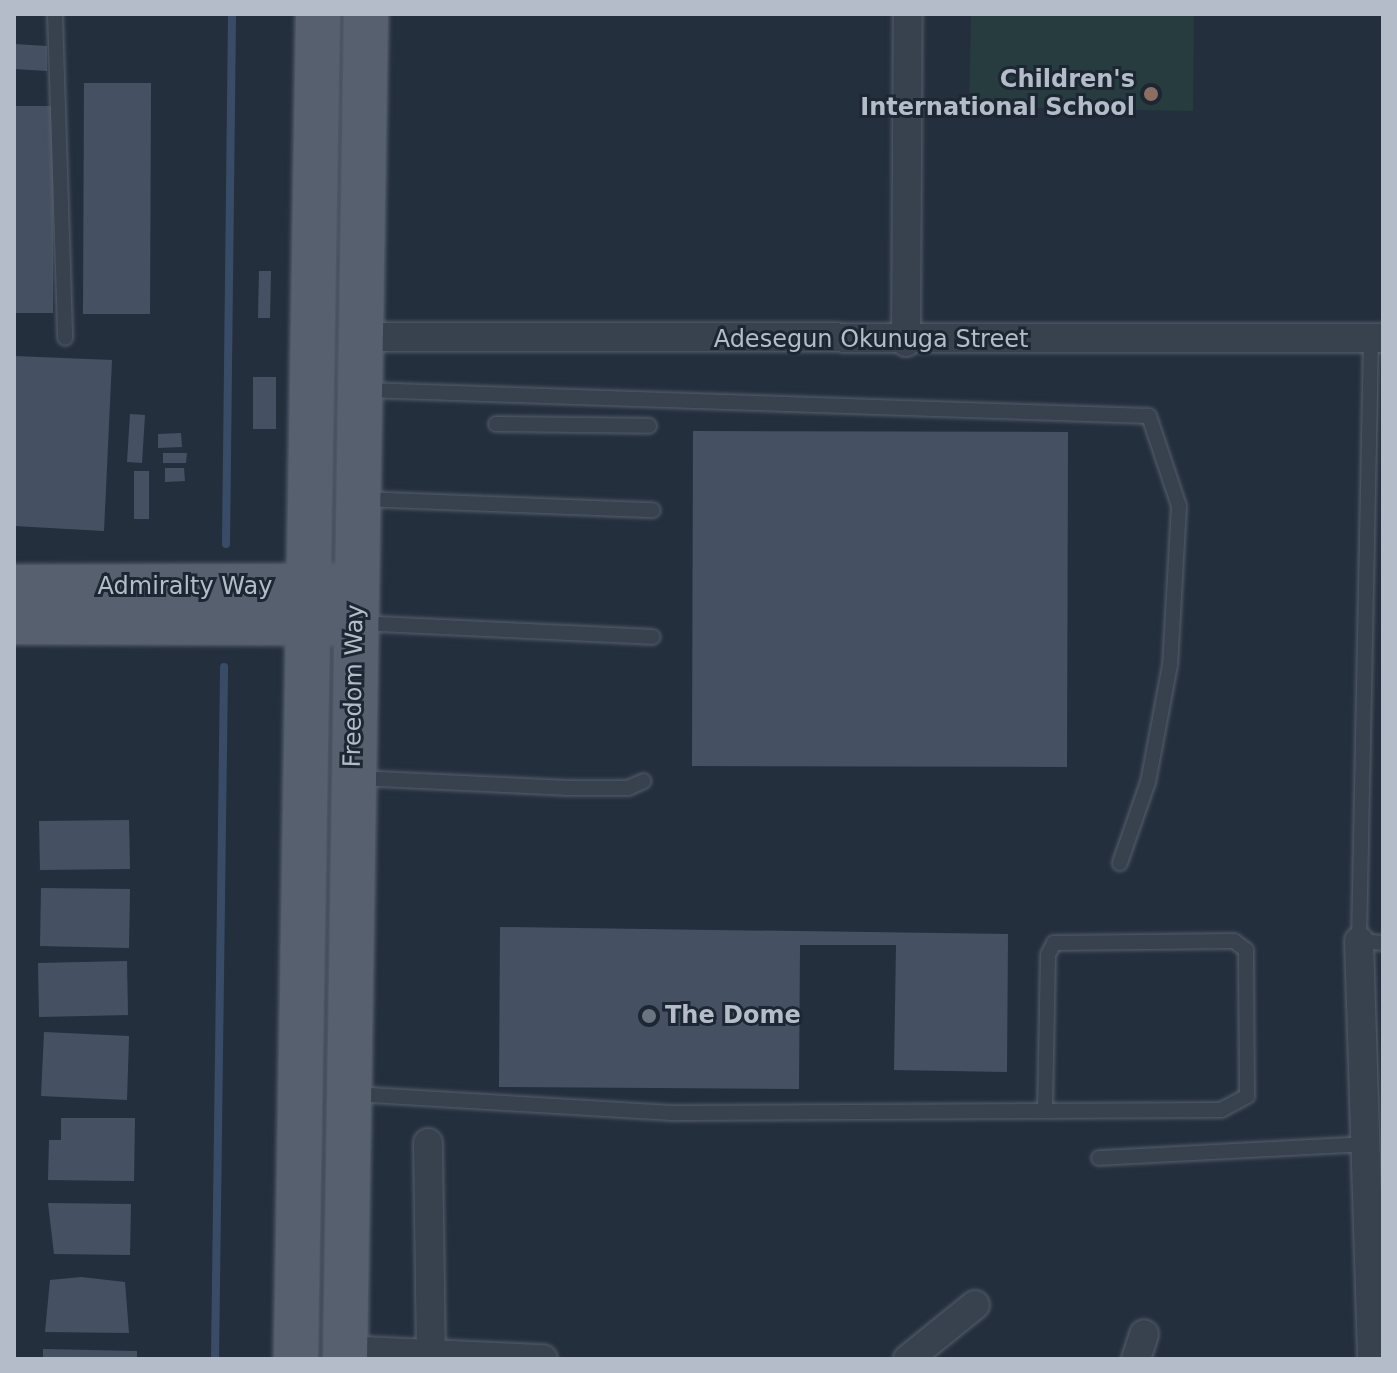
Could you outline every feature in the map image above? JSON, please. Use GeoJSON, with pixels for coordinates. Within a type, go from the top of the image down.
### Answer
{"type":"FeatureCollection","features":[{"type":"Feature","properties":{"kind":"main road","name":"Freedom Way"},"geometry":{"type":"LineString","coordinates":[[296,1359],[305,605],[318,14]]}},
{"type":"Feature","properties":{"kind":"main road","name":"Freedom Way"},"geometry":{"type":"LineString","coordinates":[[345,1354],[355,605],[353,499],[366,14]]}},
{"type":"Feature","properties":{"kind":"main road","name":"Admiralty Way"},"geometry":{"type":"LineString","coordinates":[[14,587],[305,605]]}},
{"type":"Feature","properties":{"kind":"main road","name":"Admiralty Way"},"geometry":{"type":"LineString","coordinates":[[14,622],[305,605],[355,605]]}},
{"type":"Feature","properties":{"kind":"street"},"geometry":{"type":"LineString","coordinates":[[906,342],[908,14]]}},
{"type":"Feature","properties":{"kind":"street","name":"Adesegun Okunuga Street"},"geometry":{"type":"LineString","coordinates":[[358,337],[906,342],[1377,338]]}},
{"type":"Feature","properties":{"kind":"street"},"geometry":{"type":"LineString","coordinates":[[1371,942],[1372,1359]]}},
{"type":"Feature","properties":{"kind":"street"},"geometry":{"type":"LineString","coordinates":[[428,1143],[431,1354]]}},
{"type":"Feature","properties":{"kind":"street"},"geometry":{"type":"LineString","coordinates":[[908,1359],[975,1305]]}},
{"type":"Feature","properties":{"kind":"street"},"geometry":{"type":"LineString","coordinates":[[345,1354],[543,1359]]}},
{"type":"Feature","properties":{"kind":"lane"},"geometry":{"type":"LineString","coordinates":[[55,14],[65,338]]}},
{"type":"Feature","properties":{"kind":"lane"},"geometry":{"type":"LineString","coordinates":[[1371,942],[1377,338]]}},
{"type":"Feature","properties":{"kind":"lane"},"geometry":{"type":"LineString","coordinates":[[357,390],[1149,416],[1179,506],[1170,665],[1148,782],[1120,863]]}},
{"type":"Feature","properties":{"kind":"lane"},"geometry":{"type":"LineString","coordinates":[[496,424],[649,426]]}},
{"type":"Feature","properties":{"kind":"lane"},"geometry":{"type":"LineString","coordinates":[[353,499],[653,510]]}},
{"type":"Feature","properties":{"kind":"lane"},"geometry":{"type":"LineString","coordinates":[[355,605],[653,637]]}},
{"type":"Feature","properties":{"kind":"lane"},"geometry":{"type":"LineString","coordinates":[[352,777],[569,788],[628,788],[644,781]]}},
{"type":"Feature","properties":{"kind":"lane"},"geometry":{"type":"LineString","coordinates":[[349,1094],[676,1113],[1045,1111],[1237,1105],[1247,1096],[1246,950],[1234,941],[1054,943],[1048,955],[1045,1111]]}},
{"type":"Feature","properties":{"kind":"lane"},"geometry":{"type":"LineString","coordinates":[[1099,1158],[1370,1144]]}},
{"type":"Feature","properties":{"kind":"green space"},"geometry":{"type":"Polygon","coordinates":[[[971,14],[1194,14],[1193,111],[969,107],[971,14]]]}},
{"type":"Feature","properties":{"kind":"building"},"geometry":{"type":"Polygon","coordinates":[[[14,44],[47,46],[47,71],[14,69],[14,44]]]}},
{"type":"Feature","properties":{"kind":"building"},"geometry":{"type":"Polygon","coordinates":[[[84,83],[151,83],[150,314],[83,314],[84,83]]]}},
{"type":"Feature","properties":{"kind":"building"},"geometry":{"type":"Polygon","coordinates":[[[14,106],[54,106],[53,313],[14,313],[14,106]]]}},
{"type":"Feature","properties":{"kind":"building"},"geometry":{"type":"Polygon","coordinates":[[[259,271],[271,271],[270,318],[258,318],[259,271]]]}},
{"type":"Feature","properties":{"kind":"building"},"geometry":{"type":"Polygon","coordinates":[[[14,356],[112,360],[104,531],[14,526],[14,356]]]}},
{"type":"Feature","properties":{"kind":"building"},"geometry":{"type":"Polygon","coordinates":[[[253,377],[276,377],[276,429],[253,429],[253,377]]]}},
{"type":"Feature","properties":{"kind":"building"},"geometry":{"type":"Polygon","coordinates":[[[130,414],[145,415],[142,463],[127,462],[130,414]]]}},
{"type":"Feature","properties":{"kind":"building"},"geometry":{"type":"Polygon","coordinates":[[[693,431],[1068,432],[1067,767],[692,766],[693,431]]]}},
{"type":"Feature","properties":{"kind":"building"},"geometry":{"type":"Polygon","coordinates":[[[181,433],[182,447],[158,448],[158,434],[181,433]]]}},
{"type":"Feature","properties":{"kind":"building"},"geometry":{"type":"Polygon","coordinates":[[[163,453],[187,453],[186,463],[163,463],[163,453]]]}},
{"type":"Feature","properties":{"kind":"building"},"geometry":{"type":"Polygon","coordinates":[[[165,468],[184,468],[185,481],[165,482],[165,468]]]}},
{"type":"Feature","properties":{"kind":"building"},"geometry":{"type":"Polygon","coordinates":[[[134,471],[149,471],[149,519],[134,519],[134,471]]]}},
{"type":"Feature","properties":{"kind":"building"},"geometry":{"type":"Polygon","coordinates":[[[129,820],[130,869],[40,870],[39,821],[129,820]]]}},
{"type":"Feature","properties":{"kind":"building"},"geometry":{"type":"Polygon","coordinates":[[[41,888],[130,889],[129,948],[40,946],[41,888]]]}},
{"type":"Feature","properties":{"kind":"building","name":"The Dome"},"geometry":{"type":"Polygon","coordinates":[[[500,927],[1008,934],[1007,1072],[894,1070],[896,945],[800,945],[799,1089],[499,1087],[500,927]]]}},
{"type":"Feature","properties":{"kind":"building"},"geometry":{"type":"Polygon","coordinates":[[[127,961],[128,1015],[39,1017],[38,963],[127,961]]]}},
{"type":"Feature","properties":{"kind":"building"},"geometry":{"type":"Polygon","coordinates":[[[44,1032],[129,1036],[127,1100],[41,1096],[44,1032]]]}},
{"type":"Feature","properties":{"kind":"building"},"geometry":{"type":"Polygon","coordinates":[[[61,1118],[135,1118],[134,1181],[48,1180],[49,1140],[61,1140],[61,1118]]]}},
{"type":"Feature","properties":{"kind":"building"},"geometry":{"type":"Polygon","coordinates":[[[48,1203],[131,1204],[130,1255],[54,1254],[48,1203]]]}},
{"type":"Feature","properties":{"kind":"building"},"geometry":{"type":"Polygon","coordinates":[[[81,1277],[125,1282],[129,1333],[45,1332],[50,1280],[81,1277]]]}},
{"type":"Feature","properties":{"kind":"building"},"geometry":{"type":"Polygon","coordinates":[[[43,1349],[137,1351],[137,1359],[43,1359],[43,1349]]]}},
{"type":"Feature","properties":{"kind":"waterway"},"geometry":{"type":"LineString","coordinates":[[226,544],[232,14]]}},
{"type":"Feature","properties":{"kind":"waterway"},"geometry":{"type":"LineString","coordinates":[[215,1359],[224,667]]}},
{"type":"Feature","properties":{"kind":"place","name":"Children's International School"},"geometry":{"type":"Point","coordinates":[1151,94]}},
{"type":"Feature","properties":{"kind":"place","name":"The Dome"},"geometry":{"type":"Point","coordinates":[649,1016]}}]}
